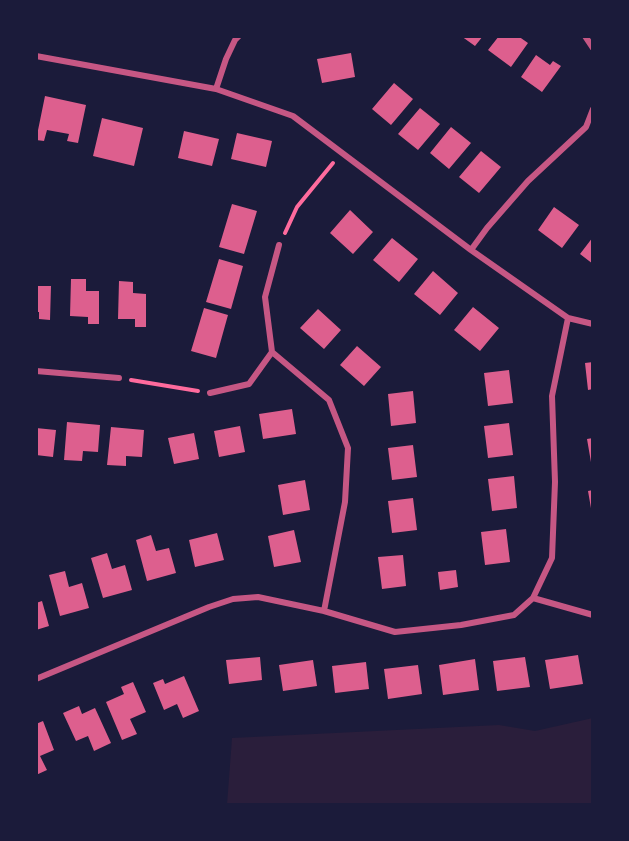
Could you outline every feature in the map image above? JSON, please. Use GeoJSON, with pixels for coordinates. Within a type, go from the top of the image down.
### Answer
{"type":"FeatureCollection","features":[{"type":"Feature","properties":{"kind":"street"},"geometry":{"type":"LineString","coordinates":[[216,89],[226,59],[239,36]]}},
{"type":"Feature","properties":{"kind":"street"},"geometry":{"type":"LineString","coordinates":[[585,36],[593,48]]}},
{"type":"Feature","properties":{"kind":"street"},"geometry":{"type":"LineString","coordinates":[[36,56],[216,89],[293,116],[471,250],[568,318],[593,324]]}},
{"type":"Feature","properties":{"kind":"street"},"geometry":{"type":"LineString","coordinates":[[471,250],[528,181],[586,127],[593,110]]}},
{"type":"Feature","properties":{"kind":"street"},"geometry":{"type":"LineString","coordinates":[[279,245],[265,297],[272,352],[329,400],[348,448],[345,502],[324,611]]}},
{"type":"Feature","properties":{"kind":"street"},"geometry":{"type":"LineString","coordinates":[[36,679],[198,611],[233,599],[258,597],[324,611],[395,632],[461,625],[514,615],[534,598],[552,558],[555,482],[552,396],[568,318]]}},
{"type":"Feature","properties":{"kind":"street"},"geometry":{"type":"LineString","coordinates":[[210,393],[249,384],[272,352]]}},
{"type":"Feature","properties":{"kind":"street"},"geometry":{"type":"LineString","coordinates":[[36,371],[119,378]]}},
{"type":"Feature","properties":{"kind":"street"},"geometry":{"type":"LineString","coordinates":[[534,598],[593,615]]}},
{"type":"Feature","properties":{"kind":"path"},"geometry":{"type":"LineString","coordinates":[[279,245],[297,207],[341,153]]}},
{"type":"Feature","properties":{"kind":"path"},"geometry":{"type":"LineString","coordinates":[[119,378],[210,393]]}},
{"type":"Feature","properties":{"kind":"shaded area"},"geometry":{"type":"Polygon","coordinates":[[[593,718],[593,805],[227,805],[232,738],[499,725],[535,731],[593,718]]]}},
{"type":"Feature","properties":{"kind":"building"},"geometry":{"type":"Polygon","coordinates":[[[461,36],[483,36],[475,46],[461,36]]]}},
{"type":"Feature","properties":{"kind":"building"},"geometry":{"type":"Polygon","coordinates":[[[499,36],[518,36],[528,43],[511,67],[488,50],[499,36]]]}},
{"type":"Feature","properties":{"kind":"building"},"geometry":{"type":"Polygon","coordinates":[[[351,53],[355,77],[322,83],[317,59],[351,53]]]}},
{"type":"Feature","properties":{"kind":"building"},"geometry":{"type":"Polygon","coordinates":[[[536,55],[550,65],[553,61],[561,66],[542,92],[521,77],[536,55]]]}},
{"type":"Feature","properties":{"kind":"building"},"geometry":{"type":"Polygon","coordinates":[[[394,83],[413,99],[391,125],[372,109],[394,83]]]}},
{"type":"Feature","properties":{"kind":"building"},"geometry":{"type":"Polygon","coordinates":[[[45,96],[86,105],[78,143],[67,141],[69,134],[47,130],[44,141],[36,140],[45,96]]]}},
{"type":"Feature","properties":{"kind":"building"},"geometry":{"type":"Polygon","coordinates":[[[420,108],[440,124],[418,150],[398,134],[420,108]]]}},
{"type":"Feature","properties":{"kind":"building"},"geometry":{"type":"Polygon","coordinates":[[[102,118],[143,128],[134,166],[93,156],[102,118]]]}},
{"type":"Feature","properties":{"kind":"building"},"geometry":{"type":"Polygon","coordinates":[[[451,127],[471,143],[449,169],[430,153],[451,127]]]}},
{"type":"Feature","properties":{"kind":"building"},"geometry":{"type":"Polygon","coordinates":[[[184,131],[219,139],[212,166],[178,158],[184,131]]]}},
{"type":"Feature","properties":{"kind":"building"},"geometry":{"type":"Polygon","coordinates":[[[237,133],[272,141],[266,167],[231,159],[237,133]]]}},
{"type":"Feature","properties":{"kind":"building"},"geometry":{"type":"Polygon","coordinates":[[[481,151],[501,167],[479,193],[459,177],[481,151]]]}},
{"type":"Feature","properties":{"kind":"building"},"geometry":{"type":"Polygon","coordinates":[[[232,204],[257,211],[244,254],[219,247],[232,204]]]}},
{"type":"Feature","properties":{"kind":"building"},"geometry":{"type":"Polygon","coordinates":[[[554,207],[579,225],[562,248],[538,230],[554,207]]]}},
{"type":"Feature","properties":{"kind":"building"},"geometry":{"type":"Polygon","coordinates":[[[350,210],[373,232],[353,254],[330,233],[350,210]]]}},
{"type":"Feature","properties":{"kind":"building"},"geometry":{"type":"Polygon","coordinates":[[[593,237],[593,264],[580,254],[593,237]]]}},
{"type":"Feature","properties":{"kind":"building"},"geometry":{"type":"Polygon","coordinates":[[[392,238],[418,259],[399,282],[373,260],[392,238]]]}},
{"type":"Feature","properties":{"kind":"building"},"geometry":{"type":"Polygon","coordinates":[[[219,259],[243,266],[231,309],[206,302],[219,259]]]}},
{"type":"Feature","properties":{"kind":"building"},"geometry":{"type":"Polygon","coordinates":[[[433,271],[458,293],[440,315],[414,294],[433,271]]]}},
{"type":"Feature","properties":{"kind":"building"},"geometry":{"type":"Polygon","coordinates":[[[71,279],[86,279],[86,291],[99,291],[99,324],[88,324],[88,317],[70,316],[71,279]]]}},
{"type":"Feature","properties":{"kind":"building"},"geometry":{"type":"Polygon","coordinates":[[[119,281],[133,282],[133,293],[146,294],[146,327],[135,327],[135,319],[118,319],[119,281]]]}},
{"type":"Feature","properties":{"kind":"building"},"geometry":{"type":"Polygon","coordinates":[[[36,286],[51,286],[50,320],[39,319],[39,312],[36,312],[36,286]]]}},
{"type":"Feature","properties":{"kind":"building"},"geometry":{"type":"Polygon","coordinates":[[[473,307],[499,328],[480,351],[454,330],[473,307]]]}},
{"type":"Feature","properties":{"kind":"building"},"geometry":{"type":"Polygon","coordinates":[[[204,308],[228,315],[216,358],[191,351],[204,308]]]}},
{"type":"Feature","properties":{"kind":"building"},"geometry":{"type":"Polygon","coordinates":[[[318,309],[341,330],[324,349],[300,328],[318,309]]]}},
{"type":"Feature","properties":{"kind":"building"},"geometry":{"type":"Polygon","coordinates":[[[357,346],[381,367],[364,386],[340,365],[357,346]]]}},
{"type":"Feature","properties":{"kind":"building"},"geometry":{"type":"Polygon","coordinates":[[[593,362],[593,389],[588,390],[585,363],[593,362]]]}},
{"type":"Feature","properties":{"kind":"building"},"geometry":{"type":"Polygon","coordinates":[[[509,370],[513,403],[488,406],[484,373],[509,370]]]}},
{"type":"Feature","properties":{"kind":"building"},"geometry":{"type":"Polygon","coordinates":[[[413,391],[416,423],[391,426],[388,394],[413,391]]]}},
{"type":"Feature","properties":{"kind":"building"},"geometry":{"type":"Polygon","coordinates":[[[292,409],[296,434],[263,439],[259,414],[292,409]]]}},
{"type":"Feature","properties":{"kind":"building"},"geometry":{"type":"Polygon","coordinates":[[[67,422],[100,425],[98,452],[83,451],[82,461],[64,460],[67,422]]]}},
{"type":"Feature","properties":{"kind":"building"},"geometry":{"type":"Polygon","coordinates":[[[509,423],[513,455],[488,458],[484,426],[509,423]]]}},
{"type":"Feature","properties":{"kind":"building"},"geometry":{"type":"Polygon","coordinates":[[[240,426],[245,452],[219,457],[214,431],[240,426]]]}},
{"type":"Feature","properties":{"kind":"building"},"geometry":{"type":"Polygon","coordinates":[[[111,427],[144,430],[142,457],[126,456],[126,466],[107,465],[111,427]]]}},
{"type":"Feature","properties":{"kind":"building"},"geometry":{"type":"Polygon","coordinates":[[[36,428],[56,430],[53,457],[36,455],[36,428]]]}},
{"type":"Feature","properties":{"kind":"building"},"geometry":{"type":"Polygon","coordinates":[[[194,433],[199,459],[174,464],[168,438],[194,433]]]}},
{"type":"Feature","properties":{"kind":"building"},"geometry":{"type":"Polygon","coordinates":[[[593,438],[593,468],[592,468],[587,439],[593,438]]]}},
{"type":"Feature","properties":{"kind":"building"},"geometry":{"type":"Polygon","coordinates":[[[413,445],[417,477],[392,480],[388,448],[413,445]]]}},
{"type":"Feature","properties":{"kind":"building"},"geometry":{"type":"Polygon","coordinates":[[[514,476],[517,508],[492,511],[488,479],[514,476]]]}},
{"type":"Feature","properties":{"kind":"building"},"geometry":{"type":"Polygon","coordinates":[[[305,480],[310,510],[283,515],[278,485],[305,480]]]}},
{"type":"Feature","properties":{"kind":"building"},"geometry":{"type":"Polygon","coordinates":[[[593,490],[593,514],[592,514],[588,491],[593,490]]]}},
{"type":"Feature","properties":{"kind":"building"},"geometry":{"type":"Polygon","coordinates":[[[413,498],[417,530],[392,533],[388,501],[413,498]]]}},
{"type":"Feature","properties":{"kind":"building"},"geometry":{"type":"Polygon","coordinates":[[[506,529],[510,562],[485,565],[481,532],[506,529]]]}},
{"type":"Feature","properties":{"kind":"building"},"geometry":{"type":"Polygon","coordinates":[[[294,530],[301,562],[274,567],[268,536],[294,530]]]}},
{"type":"Feature","properties":{"kind":"building"},"geometry":{"type":"Polygon","coordinates":[[[217,533],[224,560],[195,567],[189,540],[217,533]]]}},
{"type":"Feature","properties":{"kind":"building"},"geometry":{"type":"Polygon","coordinates":[[[151,535],[156,551],[169,548],[176,573],[147,581],[136,540],[151,535]]]}},
{"type":"Feature","properties":{"kind":"building"},"geometry":{"type":"Polygon","coordinates":[[[107,553],[112,569],[125,565],[132,590],[103,598],[91,558],[107,553]]]}},
{"type":"Feature","properties":{"kind":"building"},"geometry":{"type":"Polygon","coordinates":[[[403,555],[406,586],[382,589],[378,557],[403,555]]]}},
{"type":"Feature","properties":{"kind":"building"},"geometry":{"type":"Polygon","coordinates":[[[456,570],[458,587],[440,590],[438,572],[456,570]]]}},
{"type":"Feature","properties":{"kind":"building"},"geometry":{"type":"Polygon","coordinates":[[[65,571],[69,587],[82,583],[89,608],[60,616],[49,575],[65,571]]]}},
{"type":"Feature","properties":{"kind":"building"},"geometry":{"type":"Polygon","coordinates":[[[42,601],[49,626],[36,630],[36,603],[42,601]]]}},
{"type":"Feature","properties":{"kind":"building"},"geometry":{"type":"Polygon","coordinates":[[[578,655],[583,684],[550,689],[545,660],[578,655]]]}},
{"type":"Feature","properties":{"kind":"building"},"geometry":{"type":"Polygon","coordinates":[[[260,657],[262,680],[229,684],[226,660],[260,657]]]}},
{"type":"Feature","properties":{"kind":"building"},"geometry":{"type":"Polygon","coordinates":[[[525,657],[530,687],[497,691],[493,661],[525,657]]]}},
{"type":"Feature","properties":{"kind":"building"},"geometry":{"type":"Polygon","coordinates":[[[475,659],[479,690],[443,695],[439,665],[475,659]]]}},
{"type":"Feature","properties":{"kind":"building"},"geometry":{"type":"Polygon","coordinates":[[[313,660],[317,686],[283,691],[279,665],[313,660]]]}},
{"type":"Feature","properties":{"kind":"building"},"geometry":{"type":"Polygon","coordinates":[[[366,662],[369,689],[335,693],[332,666],[366,662]]]}},
{"type":"Feature","properties":{"kind":"building"},"geometry":{"type":"Polygon","coordinates":[[[418,665],[422,694],[388,699],[384,669],[418,665]]]}},
{"type":"Feature","properties":{"kind":"building"},"geometry":{"type":"Polygon","coordinates":[[[184,676],[199,711],[183,718],[177,704],[164,710],[153,683],[163,679],[165,684],[184,676]]]}},
{"type":"Feature","properties":{"kind":"building"},"geometry":{"type":"Polygon","coordinates":[[[133,682],[146,712],[130,719],[137,734],[122,740],[106,702],[124,694],[121,687],[133,682]]]}},
{"type":"Feature","properties":{"kind":"building"},"geometry":{"type":"Polygon","coordinates":[[[79,706],[82,714],[95,708],[111,743],[94,751],[88,736],[76,741],[63,713],[79,706]]]}},
{"type":"Feature","properties":{"kind":"building"},"geometry":{"type":"Polygon","coordinates":[[[43,721],[54,750],[40,756],[47,770],[36,775],[36,724],[43,721]]]}}]}
